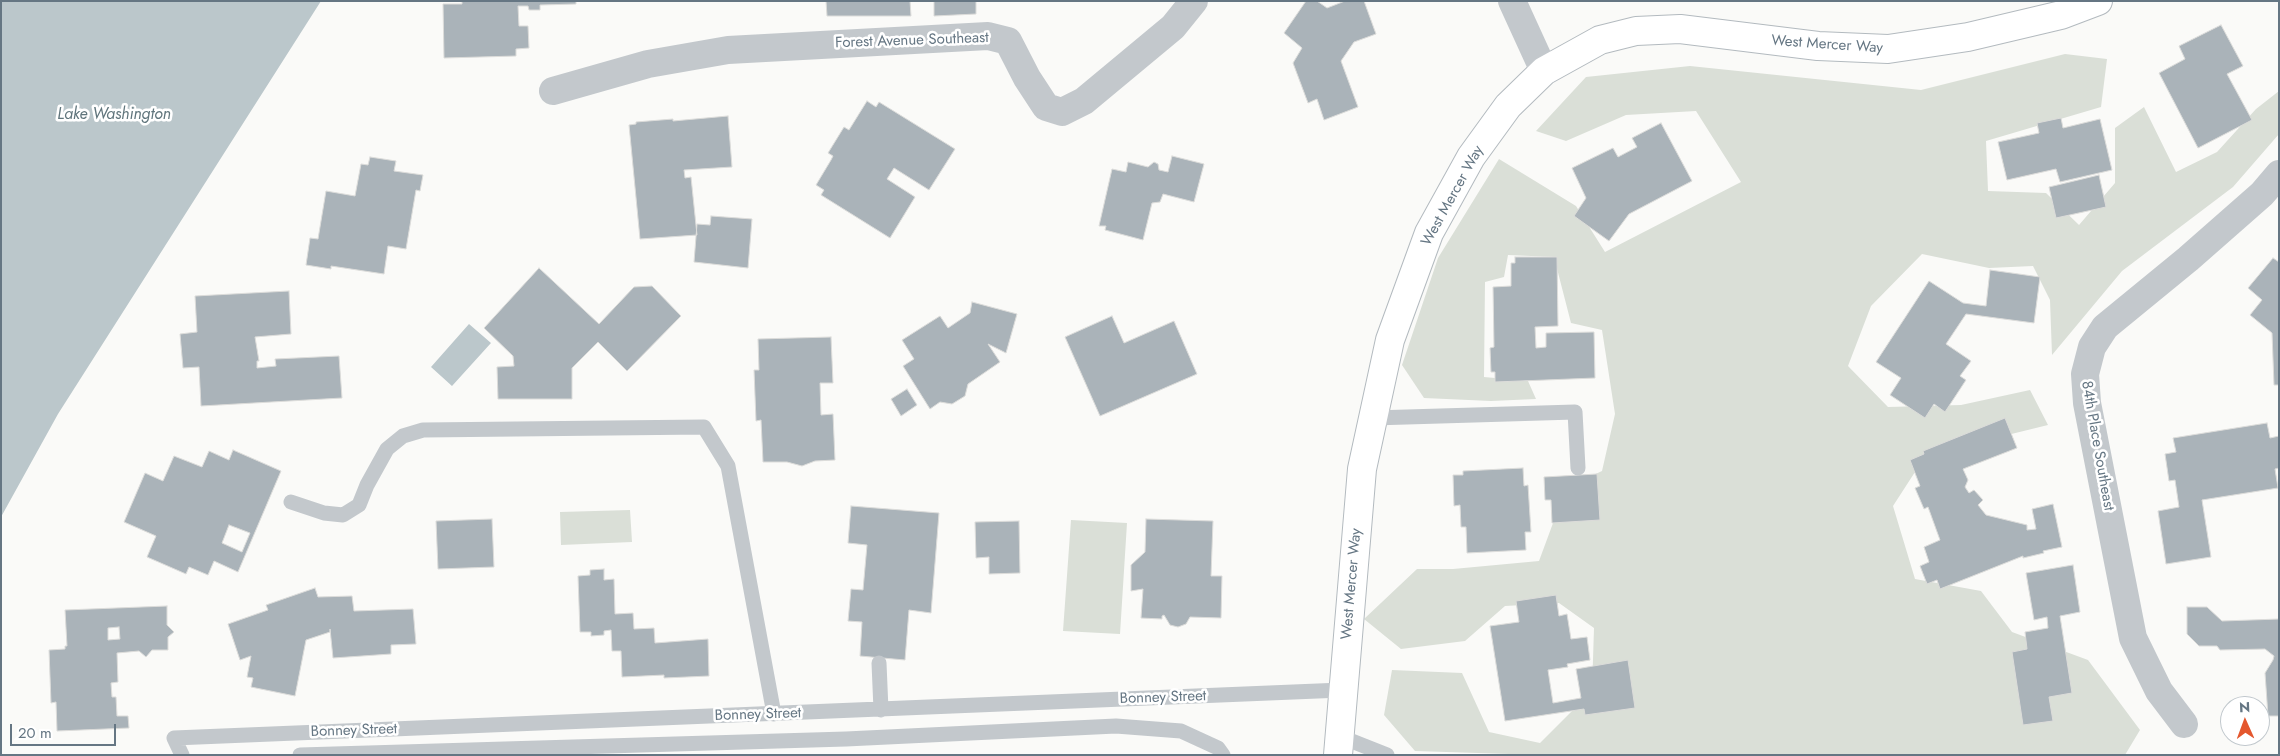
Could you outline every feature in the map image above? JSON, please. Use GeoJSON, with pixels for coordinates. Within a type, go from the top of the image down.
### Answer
{"type":"FeatureCollection","features":[{"type":"Feature","properties":{"kind":"street","name":"Forest Avenue Southeast"},"geometry":{"type":"LineString","coordinates":[[554,91],[648,64],[728,50],[988,36],[1008,41],[1027,78],[1046,107],[1062,112],[1084,102],[1173,27],[1194,1]]}},
{"type":"Feature","properties":{"kind":"street"},"geometry":{"type":"LineString","coordinates":[[1512,1],[1544,71]]}},
{"type":"Feature","properties":{"kind":"street","name":"West Mercer Way"},"geometry":{"type":"LineString","coordinates":[[1338,746],[1362,469],[1390,340],[1429,233],[1471,157],[1508,106],[1544,71],[1600,40],[1636,31],[1680,29],[1818,46],[1888,49],[1968,38],[2061,15],[2098,1]]}},
{"type":"Feature","properties":{"kind":"street","name":"84th Place Southeast"},"geometry":{"type":"LineString","coordinates":[[2184,724],[2159,691],[2133,638],[2087,402],[2085,374],[2092,347],[2105,327],[2203,246],[2262,194],[2279,174]]}},
{"type":"Feature","properties":{"kind":"lane"},"geometry":{"type":"LineString","coordinates":[[1373,418],[1576,412],[1578,468]]}},
{"type":"Feature","properties":{"kind":"lane"},"geometry":{"type":"LineString","coordinates":[[291,502],[324,513],[343,515],[359,505],[367,485],[387,449],[403,436],[423,430],[704,427],[728,466],[774,714]]}},
{"type":"Feature","properties":{"kind":"lane"},"geometry":{"type":"LineString","coordinates":[[879,663],[881,710]]}},
{"type":"Feature","properties":{"kind":"lane","name":"Bonney Street"},"geometry":{"type":"LineString","coordinates":[[182,755],[174,738],[1342,690]]}},
{"type":"Feature","properties":{"kind":"lane"},"geometry":{"type":"LineString","coordinates":[[300,755],[846,739],[1116,726],[1181,731],[1218,748],[1223,755]]}},
{"type":"Feature","properties":{"kind":"lane"},"geometry":{"type":"LineString","coordinates":[[1338,746],[1387,755]]}},
{"type":"Feature","properties":{"kind":"shaded area"},"geometry":{"type":"Polygon","coordinates":[[[2065,54],[2107,59],[2101,107],[1986,141],[1988,191],[2046,193],[2079,225],[2115,183],[2115,128],[2144,107],[2176,172],[2217,152],[2256,109],[2279,91],[2279,134],[2233,187],[2122,271],[2052,355],[2050,300],[2033,266],[1989,268],[1922,254],[1871,306],[1848,366],[1888,407],[1961,405],[2030,390],[2048,425],[1926,455],[1893,506],[1915,579],[1981,591],[2012,632],[2088,660],[2140,730],[2125,755],[1540,755],[1415,751],[1384,715],[1392,670],[1462,673],[1489,732],[1540,743],[1592,691],[1594,628],[1559,603],[1505,606],[1465,641],[1401,649],[1364,619],[1417,569],[1453,569],[1539,561],[1566,488],[1602,471],[1615,414],[1602,330],[1571,323],[1554,257],[1508,255],[1504,277],[1485,282],[1484,377],[1528,381],[1536,399],[1491,401],[1424,398],[1402,365],[1438,258],[1499,159],[1576,206],[1605,252],[1741,182],[1696,111],[1626,115],[1566,141],[1536,131],[1586,77],[1690,66],[1921,90],[2065,54]]]}},
{"type":"Feature","properties":{"kind":"shaded area"},"geometry":{"type":"Polygon","coordinates":[[[630,510],[632,542],[561,545],[560,512],[630,510]]]}},
{"type":"Feature","properties":{"kind":"shaded area"},"geometry":{"type":"Polygon","coordinates":[[[1071,520],[1127,523],[1120,634],[1063,631],[1071,520]]]}},
{"type":"Feature","properties":{"kind":"water","name":"Lake Washington"},"geometry":{"type":"Polygon","coordinates":[[[1,1],[321,1],[58,414],[1,517],[1,1]]]}},
{"type":"Feature","properties":{"kind":"water"},"geometry":{"type":"Polygon","coordinates":[[[469,324],[491,343],[452,386],[431,367],[469,324]]]}},
{"type":"Feature","properties":{"kind":"building"},"geometry":{"type":"Polygon","coordinates":[[[462,1],[576,1],[576,4],[540,5],[540,10],[529,10],[528,6],[518,6],[519,26],[528,26],[529,48],[516,49],[516,56],[444,58],[443,4],[462,4],[462,1]]]}},
{"type":"Feature","properties":{"kind":"building"},"geometry":{"type":"Polygon","coordinates":[[[826,1],[910,1],[911,16],[827,16],[826,1]]]}},
{"type":"Feature","properties":{"kind":"building"},"geometry":{"type":"Polygon","coordinates":[[[934,1],[976,1],[976,14],[934,16],[934,1]]]}},
{"type":"Feature","properties":{"kind":"building"},"geometry":{"type":"Polygon","coordinates":[[[1306,1],[1317,1],[1327,8],[1345,1],[1364,1],[1376,34],[1354,42],[1341,61],[1358,107],[1324,120],[1317,99],[1308,103],[1293,63],[1302,48],[1284,33],[1306,1]]]}},
{"type":"Feature","properties":{"kind":"building"},"geometry":{"type":"Polygon","coordinates":[[[2221,25],[2243,66],[2227,74],[2252,120],[2198,148],[2159,73],[2185,59],[2179,46],[2221,25]]]}},
{"type":"Feature","properties":{"kind":"building"},"geometry":{"type":"Polygon","coordinates":[[[867,101],[876,107],[879,102],[955,149],[929,190],[894,168],[887,179],[915,197],[890,238],[821,195],[824,190],[816,185],[833,156],[828,153],[844,127],[849,130],[867,101]]]}},
{"type":"Feature","properties":{"kind":"building"},"geometry":{"type":"Polygon","coordinates":[[[728,116],[732,167],[684,170],[685,178],[691,177],[697,235],[640,239],[629,125],[636,124],[636,122],[728,116]]]}},
{"type":"Feature","properties":{"kind":"building"},"geometry":{"type":"Polygon","coordinates":[[[2061,118],[2063,128],[2100,119],[2112,170],[2060,182],[2056,169],[2007,180],[1998,142],[2039,133],[2037,123],[2061,118]]]}},
{"type":"Feature","properties":{"kind":"building"},"geometry":{"type":"Polygon","coordinates":[[[1661,123],[1692,181],[1629,214],[1609,241],[1574,216],[1586,198],[1572,168],[1613,148],[1618,157],[1637,147],[1632,138],[1661,123]]]}},
{"type":"Feature","properties":{"kind":"building"},"geometry":{"type":"Polygon","coordinates":[[[1172,156],[1204,164],[1194,202],[1163,194],[1160,202],[1152,203],[1143,240],[1105,230],[1106,226],[1099,226],[1112,169],[1126,172],[1128,162],[1148,167],[1154,162],[1158,164],[1159,170],[1168,172],[1172,156]]]}},
{"type":"Feature","properties":{"kind":"building"},"geometry":{"type":"Polygon","coordinates":[[[370,157],[396,161],[394,171],[423,175],[420,191],[416,190],[406,249],[388,246],[384,274],[331,266],[331,269],[306,265],[310,238],[318,239],[326,191],[355,196],[361,164],[368,165],[370,157]]]}},
{"type":"Feature","properties":{"kind":"building"},"geometry":{"type":"Polygon","coordinates":[[[2099,175],[2106,207],[2056,218],[2049,187],[2099,175]]]}},
{"type":"Feature","properties":{"kind":"building"},"geometry":{"type":"Polygon","coordinates":[[[711,216],[752,219],[748,268],[694,262],[697,224],[710,225],[711,216]]]}},
{"type":"Feature","properties":{"kind":"building"},"geometry":{"type":"Polygon","coordinates":[[[1515,257],[1557,257],[1558,326],[1535,327],[1536,348],[1546,347],[1546,333],[1594,332],[1595,378],[1495,382],[1495,372],[1491,372],[1490,348],[1494,347],[1493,287],[1511,286],[1511,263],[1515,263],[1515,257]]]}},
{"type":"Feature","properties":{"kind":"building"},"geometry":{"type":"Polygon","coordinates":[[[2273,258],[2279,262],[2279,385],[2274,385],[2272,333],[2250,315],[2262,300],[2248,288],[2273,258]]]}},
{"type":"Feature","properties":{"kind":"building"},"geometry":{"type":"Polygon","coordinates":[[[539,268],[599,324],[634,287],[652,286],[681,316],[627,371],[598,342],[572,368],[572,399],[498,399],[497,367],[514,366],[513,356],[484,328],[539,268]]]}},
{"type":"Feature","properties":{"kind":"building"},"geometry":{"type":"Polygon","coordinates":[[[1990,270],[2040,277],[2034,323],[1966,314],[1946,344],[1971,361],[1960,376],[1966,380],[1945,412],[1934,404],[1925,418],[1890,395],[1901,378],[1876,362],[1929,281],[1963,303],[1986,306],[1990,270]]]}},
{"type":"Feature","properties":{"kind":"building"},"geometry":{"type":"Polygon","coordinates":[[[289,291],[291,334],[255,337],[259,361],[257,361],[257,368],[276,366],[275,359],[339,356],[342,398],[201,406],[199,367],[183,368],[180,334],[197,332],[195,296],[289,291]]]}},
{"type":"Feature","properties":{"kind":"building"},"geometry":{"type":"Polygon","coordinates":[[[972,302],[1017,314],[1006,353],[988,344],[1000,362],[968,384],[965,396],[952,404],[940,402],[930,409],[903,366],[914,359],[902,340],[940,316],[948,328],[970,313],[972,302]]]}},
{"type":"Feature","properties":{"kind":"building"},"geometry":{"type":"Polygon","coordinates":[[[1112,316],[1124,343],[1174,321],[1197,374],[1100,416],[1065,337],[1112,316]]]}},
{"type":"Feature","properties":{"kind":"building"},"geometry":{"type":"Polygon","coordinates":[[[831,337],[833,383],[820,383],[821,415],[833,414],[835,460],[815,461],[802,466],[787,462],[763,462],[761,420],[756,421],[754,370],[759,370],[758,339],[831,337]]]}},
{"type":"Feature","properties":{"kind":"building"},"geometry":{"type":"Polygon","coordinates":[[[907,389],[917,405],[901,416],[891,399],[907,389]]]}},
{"type":"Feature","properties":{"kind":"building"},"geometry":{"type":"Polygon","coordinates":[[[2005,418],[2017,448],[1963,469],[1968,480],[1965,487],[1969,493],[1974,490],[1983,500],[1978,505],[1986,515],[2027,525],[2027,530],[2036,529],[2032,509],[2053,504],[2062,547],[2023,558],[2023,556],[1940,589],[1937,580],[1927,584],[1920,566],[1929,562],[1924,547],[1940,540],[1928,507],[1924,509],[1915,488],[1920,486],[1910,460],[1924,454],[1923,451],[2005,418]]]}},
{"type":"Feature","properties":{"kind":"building"},"geometry":{"type":"Polygon","coordinates":[[[2267,423],[2270,438],[2279,436],[2279,468],[2275,469],[2278,488],[2202,500],[2211,557],[2166,564],[2158,511],[2179,507],[2175,480],[2169,481],[2165,454],[2176,452],[2173,438],[2267,423]]]}},
{"type":"Feature","properties":{"kind":"building"},"geometry":{"type":"Polygon","coordinates":[[[233,450],[281,471],[238,572],[214,561],[208,575],[189,567],[186,574],[147,557],[156,536],[124,522],[145,473],[163,481],[174,456],[202,467],[209,451],[229,460],[233,450]],[[229,525],[222,543],[242,552],[250,533],[229,525]]]}},
{"type":"Feature","properties":{"kind":"building"},"geometry":{"type":"Polygon","coordinates":[[[1523,468],[1524,486],[1528,485],[1531,532],[1525,532],[1526,550],[1467,553],[1466,527],[1461,527],[1460,505],[1454,506],[1453,475],[1463,475],[1463,471],[1523,468]]]}},
{"type":"Feature","properties":{"kind":"building"},"geometry":{"type":"Polygon","coordinates":[[[1597,474],[1600,520],[1552,523],[1551,500],[1545,500],[1544,477],[1597,474]]]}},
{"type":"Feature","properties":{"kind":"building"},"geometry":{"type":"Polygon","coordinates":[[[851,506],[939,513],[931,613],[909,610],[905,660],[860,656],[862,622],[848,621],[851,589],[863,590],[867,545],[848,543],[851,506]]]}},
{"type":"Feature","properties":{"kind":"building"},"geometry":{"type":"Polygon","coordinates":[[[492,519],[494,567],[438,569],[436,521],[492,519]]]}},
{"type":"Feature","properties":{"kind":"building"},"geometry":{"type":"Polygon","coordinates":[[[1146,519],[1213,521],[1211,576],[1222,576],[1221,618],[1190,617],[1186,624],[1178,627],[1170,625],[1164,615],[1162,619],[1141,618],[1143,589],[1131,591],[1131,565],[1145,552],[1146,519]]]}},
{"type":"Feature","properties":{"kind":"building"},"geometry":{"type":"Polygon","coordinates":[[[1019,521],[1020,573],[989,574],[989,557],[976,558],[975,522],[1019,521]]]}},
{"type":"Feature","properties":{"kind":"building"},"geometry":{"type":"Polygon","coordinates":[[[2073,565],[2080,612],[2060,616],[2072,693],[2049,697],[2053,721],[2023,725],[2012,652],[2027,649],[2025,632],[2048,628],[2047,617],[2034,620],[2026,573],[2073,565]]]}},
{"type":"Feature","properties":{"kind":"building"},"geometry":{"type":"Polygon","coordinates":[[[604,569],[604,580],[614,579],[615,614],[633,613],[634,629],[654,628],[655,643],[708,639],[709,676],[664,678],[664,675],[622,677],[621,651],[612,651],[611,630],[604,631],[604,635],[591,636],[591,632],[580,632],[578,576],[590,575],[590,570],[604,569]]]}},
{"type":"Feature","properties":{"kind":"building"},"geometry":{"type":"Polygon","coordinates":[[[315,588],[318,597],[352,596],[354,611],[413,609],[416,644],[391,645],[391,654],[333,658],[330,629],[330,632],[306,640],[295,696],[251,687],[253,678],[247,677],[251,656],[240,660],[228,624],[268,610],[266,605],[315,588]]]}},
{"type":"Feature","properties":{"kind":"building"},"geometry":{"type":"Polygon","coordinates":[[[1556,595],[1559,616],[1567,614],[1571,639],[1587,637],[1590,660],[1567,664],[1568,667],[1548,670],[1553,703],[1581,698],[1576,669],[1628,660],[1635,708],[1585,715],[1584,709],[1505,721],[1490,626],[1519,622],[1516,601],[1556,595]]]}},
{"type":"Feature","properties":{"kind":"building"},"geometry":{"type":"Polygon","coordinates":[[[167,606],[167,625],[174,632],[168,637],[168,650],[152,650],[146,657],[139,651],[117,653],[118,682],[111,683],[112,697],[116,697],[117,716],[128,716],[129,728],[57,731],[56,702],[51,703],[49,650],[65,649],[65,646],[67,646],[65,610],[167,606]],[[119,627],[108,628],[108,640],[120,639],[119,627]]]}},
{"type":"Feature","properties":{"kind":"building"},"geometry":{"type":"Polygon","coordinates":[[[2187,607],[2207,607],[2222,621],[2279,619],[2279,716],[2270,716],[2270,696],[2267,696],[2265,673],[2274,656],[2265,649],[2220,650],[2217,646],[2199,646],[2187,634],[2187,607]]]}}]}
